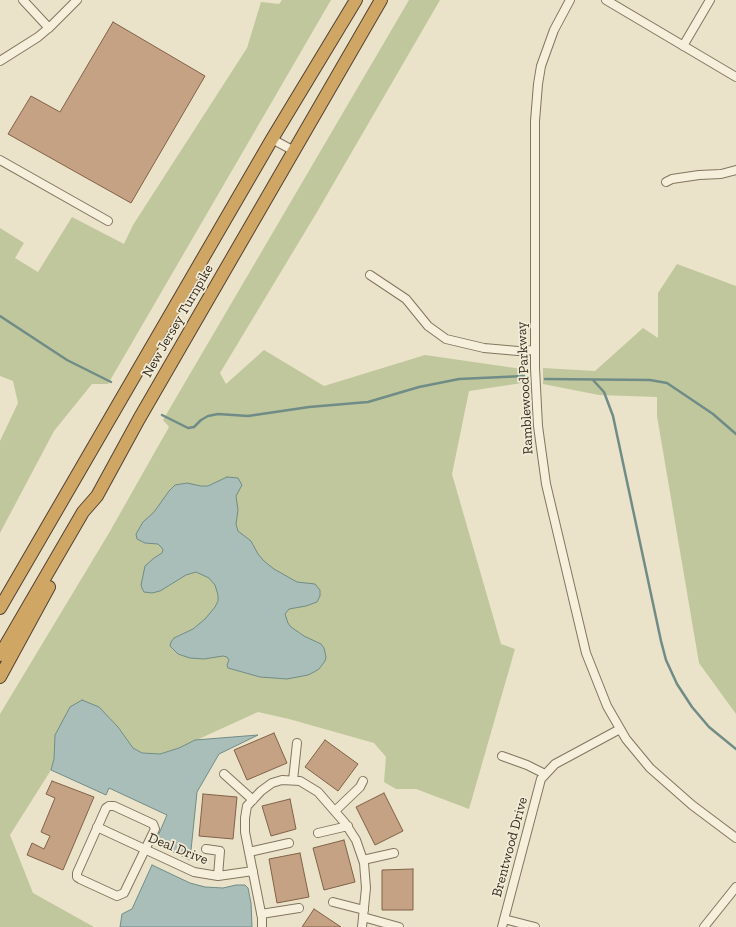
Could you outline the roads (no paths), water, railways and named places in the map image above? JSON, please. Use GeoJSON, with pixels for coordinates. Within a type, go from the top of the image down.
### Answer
{"type":"FeatureCollection","features":[{"type":"Feature","properties":{"kind":"highway","name":"New Jersey Turnpike"},"geometry":{"type":"LineString","coordinates":[[0,608],[272,139],[356,0]]}},
{"type":"Feature","properties":{"kind":"highway","name":"New Jersey Turnpike"},"geometry":{"type":"LineString","coordinates":[[0,655],[83,512],[97,496],[143,412],[382,0]]}},
{"type":"Feature","properties":{"kind":"highway"},"geometry":{"type":"LineString","coordinates":[[0,677],[90,513],[97,496]]}},
{"type":"Feature","properties":{"kind":"highway"},"geometry":{"type":"LineString","coordinates":[[0,595],[36,546]]}},
{"type":"Feature","properties":{"kind":"street"},"geometry":{"type":"LineString","coordinates":[[23,0],[49,28]]}},
{"type":"Feature","properties":{"kind":"street"},"geometry":{"type":"LineString","coordinates":[[0,61],[23,47],[49,28],[77,0]]}},
{"type":"Feature","properties":{"kind":"street","name":"Ramblewood Parkway"},"geometry":{"type":"LineString","coordinates":[[570,0],[554,30],[547,48],[538,84],[535,121],[535,350],[538,426],[546,484],[586,653],[607,706],[637,754],[663,781],[736,838]]}},
{"type":"Feature","properties":{"kind":"street"},"geometry":{"type":"LineString","coordinates":[[606,0],[736,77]]}},
{"type":"Feature","properties":{"kind":"street"},"geometry":{"type":"LineString","coordinates":[[683,46],[710,0]]}},
{"type":"Feature","properties":{"kind":"street"},"geometry":{"type":"LineString","coordinates":[[272,139],[294,151]]}},
{"type":"Feature","properties":{"kind":"street"},"geometry":{"type":"LineString","coordinates":[[0,160],[108,221]]}},
{"type":"Feature","properties":{"kind":"street"},"geometry":{"type":"LineString","coordinates":[[666,182],[672,179],[720,174],[736,170]]}},
{"type":"Feature","properties":{"kind":"street"},"geometry":{"type":"LineString","coordinates":[[370,275],[399,293],[406,299],[428,326],[446,339],[484,348],[518,351],[535,350]]}},
{"type":"Feature","properties":{"kind":"street"},"geometry":{"type":"LineString","coordinates":[[502,756],[528,765],[545,774],[555,764],[620,729]]}},
{"type":"Feature","properties":{"kind":"street"},"geometry":{"type":"LineString","coordinates":[[293,780],[297,743]]}},
{"type":"Feature","properties":{"kind":"street"},"geometry":{"type":"LineString","coordinates":[[224,774],[253,800]]}},
{"type":"Feature","properties":{"kind":"street","name":"Brentwood Drive"},"geometry":{"type":"LineString","coordinates":[[502,927],[539,786],[541,779],[545,774]]}},
{"type":"Feature","properties":{"kind":"street"},"geometry":{"type":"LineString","coordinates":[[262,927],[261,914],[245,832],[247,806],[272,783],[282,780],[293,780],[300,781],[318,792],[336,810],[356,840],[363,860],[366,888],[362,927]]}},
{"type":"Feature","properties":{"kind":"street"},"geometry":{"type":"LineString","coordinates":[[336,810],[360,787],[363,781]]}},
{"type":"Feature","properties":{"kind":"street"},"geometry":{"type":"LineString","coordinates":[[109,806],[114,806],[153,824],[155,829],[145,850],[124,893],[120,896],[117,896],[77,877],[77,873],[97,827],[106,808],[109,806]]}},
{"type":"Feature","properties":{"kind":"street"},"geometry":{"type":"LineString","coordinates":[[318,833],[348,826]]}},
{"type":"Feature","properties":{"kind":"street","name":"Deal Drive"},"geometry":{"type":"LineString","coordinates":[[97,827],[194,872],[218,876],[253,871]]}},
{"type":"Feature","properties":{"kind":"street"},"geometry":{"type":"LineString","coordinates":[[249,852],[290,843]]}},
{"type":"Feature","properties":{"kind":"street"},"geometry":{"type":"LineString","coordinates":[[206,849],[220,851],[218,876]]}},
{"type":"Feature","properties":{"kind":"street"},"geometry":{"type":"LineString","coordinates":[[363,860],[394,853]]}},
{"type":"Feature","properties":{"kind":"street"},"geometry":{"type":"LineString","coordinates":[[704,927],[736,887]]}},
{"type":"Feature","properties":{"kind":"street"},"geometry":{"type":"LineString","coordinates":[[333,902],[399,927]]}},
{"type":"Feature","properties":{"kind":"street"},"geometry":{"type":"LineString","coordinates":[[261,914],[298,908]]}},
{"type":"Feature","properties":{"kind":"street"},"geometry":{"type":"LineString","coordinates":[[504,919],[535,927]]}},
{"type":"Feature","properties":{"kind":"water"},"geometry":{"type":"Polygon","coordinates":[[[227,477],[238,478],[242,485],[236,496],[238,510],[236,524],[238,531],[251,541],[258,554],[274,569],[297,582],[315,584],[320,590],[320,596],[317,602],[306,606],[289,609],[285,614],[291,627],[304,636],[321,644],[324,648],[326,657],[325,661],[319,669],[308,675],[287,679],[260,677],[228,668],[227,665],[229,660],[227,657],[223,656],[204,659],[190,658],[178,654],[170,646],[171,642],[174,638],[193,629],[205,619],[215,607],[218,601],[218,595],[215,585],[209,578],[196,572],[186,575],[160,591],[152,593],[144,592],[142,588],[141,585],[145,566],[162,553],[163,550],[158,544],[145,543],[137,539],[136,534],[143,522],[154,512],[175,485],[187,483],[208,486],[227,477]]]}},
{"type":"Feature","properties":{"kind":"water"},"geometry":{"type":"Polygon","coordinates":[[[82,700],[99,707],[118,727],[133,748],[142,753],[160,754],[179,748],[195,740],[258,735],[219,754],[197,792],[190,860],[155,843],[167,815],[109,788],[106,795],[51,770],[54,759],[55,735],[70,707],[82,700]]]}},
{"type":"Feature","properties":{"kind":"water"},"geometry":{"type":"Polygon","coordinates":[[[152,865],[190,883],[205,887],[223,888],[236,885],[245,885],[248,888],[251,903],[252,927],[120,927],[122,914],[132,909],[152,865]]]}},
{"type":"Feature","properties":{"kind":"waterway"},"geometry":{"type":"LineString","coordinates":[[0,316],[67,360],[111,382]]}},
{"type":"Feature","properties":{"kind":"waterway"},"geometry":{"type":"LineString","coordinates":[[162,415],[188,428],[194,427],[208,416],[218,414],[248,416],[309,407],[368,402],[419,387],[459,379],[524,376]]}},
{"type":"Feature","properties":{"kind":"waterway"},"geometry":{"type":"LineString","coordinates":[[545,379],[650,380],[667,383],[713,414],[736,434]]}},
{"type":"Feature","properties":{"kind":"waterway"},"geometry":{"type":"LineString","coordinates":[[593,380],[604,392],[613,416],[666,660],[677,684],[692,707],[709,727],[736,749]]}}]}
